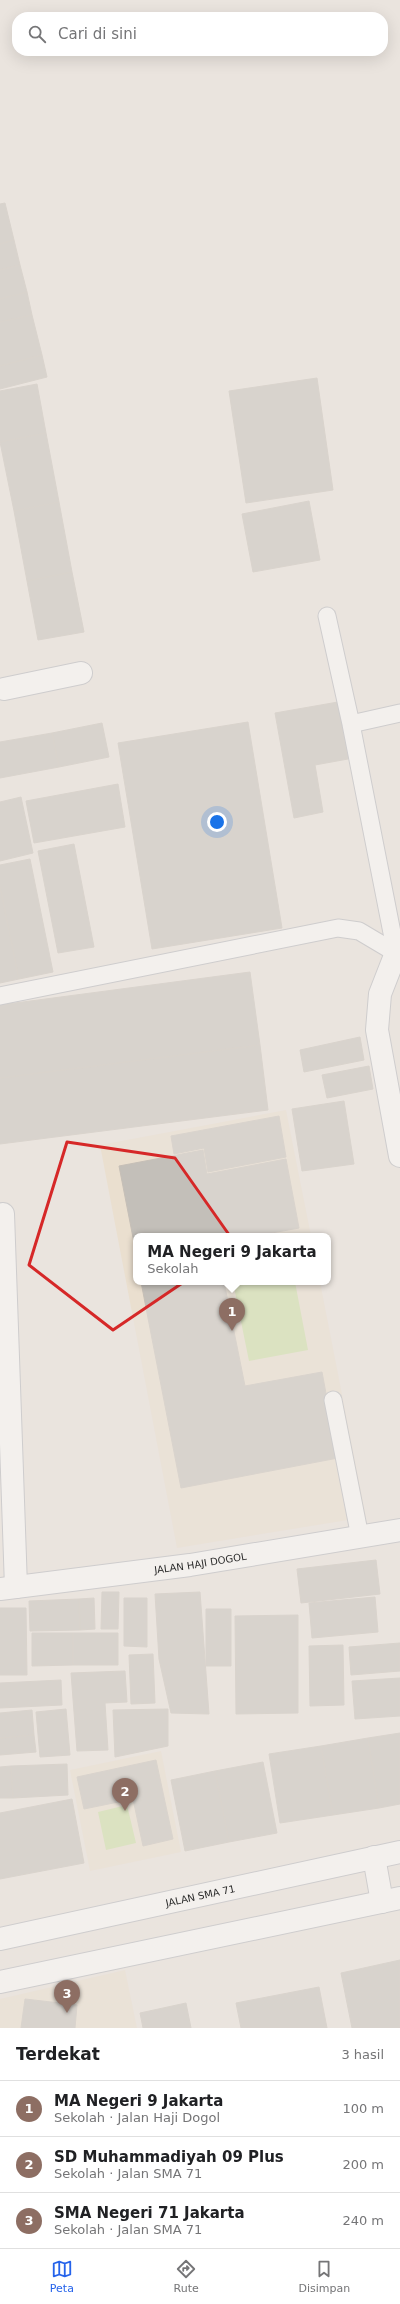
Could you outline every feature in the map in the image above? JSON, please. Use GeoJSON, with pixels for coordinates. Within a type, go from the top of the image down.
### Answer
{"type":"FeatureCollection","features":[{"type":"Feature","properties":{"kind":"street"},"geometry":{"type":"LineString","coordinates":[[1,684],[81,673]]}},
{"type":"Feature","properties":{"kind":"street"},"geometry":{"type":"LineString","coordinates":[[398,952],[380,994],[376,1030],[400,1156]]}},
{"type":"Feature","properties":{"kind":"street"},"geometry":{"type":"LineString","coordinates":[[3,1214],[8,1588]]}},
{"type":"Feature","properties":{"kind":"street","name":"JALAN HAJI DOGOL"},"geometry":{"type":"LineString","coordinates":[[8,1588],[190,1565],[400,1530]]}},
{"type":"Feature","properties":{"kind":"street","name":"JALAN SMA 71"},"geometry":{"type":"LineString","coordinates":[[0,1939],[400,1852]]}},
{"type":"Feature","properties":{"kind":"street"},"geometry":{"type":"LineString","coordinates":[[0,1982],[391,1900],[374,1857]]}},
{"type":"Feature","properties":{"kind":"lane"},"geometry":{"type":"LineString","coordinates":[[327,616],[398,952]]}},
{"type":"Feature","properties":{"kind":"lane"},"geometry":{"type":"LineString","coordinates":[[351,724],[400,713]]}},
{"type":"Feature","properties":{"kind":"lane"},"geometry":{"type":"LineString","coordinates":[[0,996],[338,928],[359,932],[398,952]]}},
{"type":"Feature","properties":{"kind":"lane"},"geometry":{"type":"LineString","coordinates":[[333,1400],[360,1537]]}},
{"type":"Feature","properties":{"kind":"highlighted area"},"geometry":{"type":"Polygon","coordinates":[[[67,1142],[175,1158],[237,1246],[113,1330],[29,1265],[67,1142]]]}},
{"type":"Feature","properties":{"kind":"shaded area"},"geometry":{"type":"Polygon","coordinates":[[[286,1110],[310,1233],[133,1233],[133,1285],[321,1285],[366,1517],[177,1548],[100,1145],[286,1110]]]}},
{"type":"Feature","properties":{"kind":"shaded area"},"geometry":{"type":"Polygon","coordinates":[[[161,1751],[181,1852],[90,1871],[70,1770],[161,1751]]]}},
{"type":"Feature","properties":{"kind":"shaded area"},"geometry":{"type":"Polygon","coordinates":[[[125,1970],[137,2028],[0,2028],[0,1999],[125,1970]]]}},
{"type":"Feature","properties":{"kind":"green space"},"geometry":{"type":"Polygon","coordinates":[[[234,1285],[296,1285],[308,1350],[249,1361],[234,1285]]]}},
{"type":"Feature","properties":{"kind":"green space"},"geometry":{"type":"Polygon","coordinates":[[[127,1805],[136,1843],[106,1850],[98,1812],[127,1805]]]}},
{"type":"Feature","properties":{"kind":"building"},"geometry":{"type":"Polygon","coordinates":[[[5,203],[14,240],[0,244],[0,204],[5,203]]]}},
{"type":"Feature","properties":{"kind":"building"},"geometry":{"type":"Polygon","coordinates":[[[14,240],[20,265],[0,270],[0,244],[14,240]]]}},
{"type":"Feature","properties":{"kind":"building"},"geometry":{"type":"Polygon","coordinates":[[[20,265],[27,292],[0,299],[0,270],[20,265]]]}},
{"type":"Feature","properties":{"kind":"building"},"geometry":{"type":"Polygon","coordinates":[[[27,292],[32,315],[0,322],[0,299],[27,292]]]}},
{"type":"Feature","properties":{"kind":"building"},"geometry":{"type":"Polygon","coordinates":[[[32,315],[42,355],[0,366],[0,322],[32,315]]]}},
{"type":"Feature","properties":{"kind":"building"},"geometry":{"type":"Polygon","coordinates":[[[42,355],[47,377],[0,389],[0,366],[42,355]]]}},
{"type":"Feature","properties":{"kind":"building"},"geometry":{"type":"Polygon","coordinates":[[[317,378],[333,490],[246,503],[229,391],[317,378]]]}},
{"type":"Feature","properties":{"kind":"building"},"geometry":{"type":"Polygon","coordinates":[[[37,384],[46,433],[0,442],[0,391],[37,384]]]}},
{"type":"Feature","properties":{"kind":"building"},"geometry":{"type":"Polygon","coordinates":[[[46,433],[59,502],[14,511],[0,442],[46,433]]]}},
{"type":"Feature","properties":{"kind":"building"},"geometry":{"type":"Polygon","coordinates":[[[309,501],[320,560],[253,572],[242,514],[309,501]]]}},
{"type":"Feature","properties":{"kind":"building"},"geometry":{"type":"Polygon","coordinates":[[[59,502],[72,572],[27,581],[14,511],[59,502]]]}},
{"type":"Feature","properties":{"kind":"building"},"geometry":{"type":"Polygon","coordinates":[[[72,572],[84,632],[38,640],[27,581],[72,572]]]}},
{"type":"Feature","properties":{"kind":"building"},"geometry":{"type":"Polygon","coordinates":[[[338,702],[348,759],[315,765],[323,812],[294,818],[275,713],[338,702]]]}},
{"type":"Feature","properties":{"kind":"building"},"geometry":{"type":"Polygon","coordinates":[[[248,722],[282,928],[152,949],[118,743],[248,722]]]}},
{"type":"Feature","properties":{"kind":"building"},"geometry":{"type":"Polygon","coordinates":[[[102,723],[109,757],[59,767],[52,733],[102,723]]]}},
{"type":"Feature","properties":{"kind":"building"},"geometry":{"type":"Polygon","coordinates":[[[52,733],[59,767],[0,778],[0,742],[52,733]]]}},
{"type":"Feature","properties":{"kind":"building"},"geometry":{"type":"Polygon","coordinates":[[[118,784],[125,827],[34,843],[26,801],[118,784]]]}},
{"type":"Feature","properties":{"kind":"building"},"geometry":{"type":"Polygon","coordinates":[[[21,797],[33,853],[0,861],[0,802],[21,797]]]}},
{"type":"Feature","properties":{"kind":"building"},"geometry":{"type":"Polygon","coordinates":[[[74,844],[94,947],[58,953],[38,851],[74,844]]]}},
{"type":"Feature","properties":{"kind":"building"},"geometry":{"type":"Polygon","coordinates":[[[30,859],[53,972],[19,979],[0,887],[0,865],[30,859]]]}},
{"type":"Feature","properties":{"kind":"building"},"geometry":{"type":"Polygon","coordinates":[[[0,887],[19,979],[0,983],[0,887]]]}},
{"type":"Feature","properties":{"kind":"building"},"geometry":{"type":"Polygon","coordinates":[[[250,972],[260,1045],[0,1078],[0,1005],[250,972]]]}},
{"type":"Feature","properties":{"kind":"building"},"geometry":{"type":"Polygon","coordinates":[[[360,1037],[364,1060],[304,1072],[300,1050],[360,1037]]]}},
{"type":"Feature","properties":{"kind":"building"},"geometry":{"type":"Polygon","coordinates":[[[260,1045],[268,1110],[0,1144],[0,1078],[260,1045]]]}},
{"type":"Feature","properties":{"kind":"building"},"geometry":{"type":"Polygon","coordinates":[[[369,1066],[373,1089],[327,1098],[322,1075],[369,1066]]]}},
{"type":"Feature","properties":{"kind":"building"},"geometry":{"type":"Polygon","coordinates":[[[344,1101],[354,1164],[302,1171],[292,1109],[344,1101]]]}},
{"type":"Feature","properties":{"kind":"building"},"geometry":{"type":"Polygon","coordinates":[[[279,1116],[286,1157],[208,1172],[204,1148],[174,1154],[171,1136],[279,1116]]]}},
{"type":"Feature","properties":{"kind":"building"},"geometry":{"type":"Polygon","coordinates":[[[203,1150],[207,1174],[286,1159],[299,1228],[272,1233],[133,1233],[133,1238],[119,1166],[203,1150]]]}},
{"type":"Feature","properties":{"kind":"building"},"geometry":{"type":"Polygon","coordinates":[[[142,1285],[225,1285],[245,1386],[322,1372],[338,1458],[181,1488],[142,1285]]]}},
{"type":"Feature","properties":{"kind":"building"},"geometry":{"type":"Polygon","coordinates":[[[376,1560],[380,1594],[301,1603],[297,1569],[376,1560]]]}},
{"type":"Feature","properties":{"kind":"building"},"geometry":{"type":"Polygon","coordinates":[[[102,1592],[119,1592],[118,1629],[101,1629],[102,1592]]]}},
{"type":"Feature","properties":{"kind":"building"},"geometry":{"type":"Polygon","coordinates":[[[200,1592],[209,1714],[171,1713],[159,1659],[155,1594],[200,1592]]]}},
{"type":"Feature","properties":{"kind":"building"},"geometry":{"type":"Polygon","coordinates":[[[375,1597],[378,1632],[312,1638],[309,1603],[375,1597]]]}},
{"type":"Feature","properties":{"kind":"building"},"geometry":{"type":"Polygon","coordinates":[[[94,1598],[95,1629],[80,1630],[79,1599],[94,1598]]]}},
{"type":"Feature","properties":{"kind":"building"},"geometry":{"type":"Polygon","coordinates":[[[124,1598],[147,1598],[147,1647],[124,1646],[124,1598]]]}},
{"type":"Feature","properties":{"kind":"building"},"geometry":{"type":"Polygon","coordinates":[[[79,1599],[80,1630],[30,1631],[29,1601],[79,1599]]]}},
{"type":"Feature","properties":{"kind":"building"},"geometry":{"type":"Polygon","coordinates":[[[0,1608],[26,1608],[27,1675],[0,1675],[0,1608]]]}},
{"type":"Feature","properties":{"kind":"building"},"geometry":{"type":"Polygon","coordinates":[[[206,1609],[231,1609],[231,1666],[206,1666],[206,1609]]]}},
{"type":"Feature","properties":{"kind":"building"},"geometry":{"type":"Polygon","coordinates":[[[298,1615],[298,1713],[236,1714],[235,1616],[298,1615]]]}},
{"type":"Feature","properties":{"kind":"building"},"geometry":{"type":"Polygon","coordinates":[[[32,1633],[73,1633],[73,1665],[32,1666],[32,1633]]]}},
{"type":"Feature","properties":{"kind":"building"},"geometry":{"type":"Polygon","coordinates":[[[73,1633],[118,1633],[118,1665],[73,1665],[73,1633]]]}},
{"type":"Feature","properties":{"kind":"building"},"geometry":{"type":"Polygon","coordinates":[[[400,1643],[400,1671],[351,1675],[349,1647],[400,1643]]]}},
{"type":"Feature","properties":{"kind":"building"},"geometry":{"type":"Polygon","coordinates":[[[343,1645],[344,1705],[310,1706],[309,1646],[343,1645]]]}},
{"type":"Feature","properties":{"kind":"building"},"geometry":{"type":"Polygon","coordinates":[[[153,1654],[155,1703],[131,1704],[129,1655],[153,1654]]]}},
{"type":"Feature","properties":{"kind":"building"},"geometry":{"type":"Polygon","coordinates":[[[125,1671],[127,1702],[105,1703],[108,1750],[77,1751],[71,1673],[125,1671]]]}},
{"type":"Feature","properties":{"kind":"building"},"geometry":{"type":"Polygon","coordinates":[[[400,1678],[400,1716],[355,1719],[352,1681],[400,1678]]]}},
{"type":"Feature","properties":{"kind":"building"},"geometry":{"type":"Polygon","coordinates":[[[61,1680],[62,1705],[0,1708],[0,1683],[61,1680]]]}},
{"type":"Feature","properties":{"kind":"building"},"geometry":{"type":"Polygon","coordinates":[[[66,1709],[70,1755],[40,1757],[36,1712],[66,1709]]]}},
{"type":"Feature","properties":{"kind":"building"},"geometry":{"type":"Polygon","coordinates":[[[168,1709],[168,1746],[115,1757],[113,1710],[168,1709]]]}},
{"type":"Feature","properties":{"kind":"building"},"geometry":{"type":"Polygon","coordinates":[[[32,1710],[34,1735],[0,1738],[0,1713],[32,1710]]]}},
{"type":"Feature","properties":{"kind":"building"},"geometry":{"type":"Polygon","coordinates":[[[400,1733],[400,1804],[379,1808],[368,1738],[400,1733]]]}},
{"type":"Feature","properties":{"kind":"building"},"geometry":{"type":"Polygon","coordinates":[[[34,1735],[36,1752],[0,1755],[0,1738],[34,1735]]]}},
{"type":"Feature","properties":{"kind":"building"},"geometry":{"type":"Polygon","coordinates":[[[368,1738],[379,1808],[333,1815],[321,1746],[368,1738]]]}},
{"type":"Feature","properties":{"kind":"building"},"geometry":{"type":"Polygon","coordinates":[[[321,1746],[333,1815],[280,1823],[269,1754],[321,1746]]]}},
{"type":"Feature","properties":{"kind":"building"},"geometry":{"type":"Polygon","coordinates":[[[156,1760],[173,1839],[143,1846],[133,1799],[84,1809],[77,1777],[156,1760]]]}},
{"type":"Feature","properties":{"kind":"building"},"geometry":{"type":"Polygon","coordinates":[[[263,1762],[277,1833],[229,1842],[215,1771],[263,1762]]]}},
{"type":"Feature","properties":{"kind":"building"},"geometry":{"type":"Polygon","coordinates":[[[67,1764],[68,1795],[13,1798],[11,1766],[67,1764]]]}},
{"type":"Feature","properties":{"kind":"building"},"geometry":{"type":"Polygon","coordinates":[[[11,1766],[13,1798],[0,1798],[0,1767],[11,1766]]]}},
{"type":"Feature","properties":{"kind":"building"},"geometry":{"type":"Polygon","coordinates":[[[215,1771],[229,1842],[185,1851],[171,1780],[215,1771]]]}},
{"type":"Feature","properties":{"kind":"building"},"geometry":{"type":"Polygon","coordinates":[[[72,1799],[84,1863],[0,1879],[0,1813],[72,1799]]]}},
{"type":"Feature","properties":{"kind":"building"},"geometry":{"type":"Polygon","coordinates":[[[400,1960],[400,2028],[352,2028],[341,1973],[400,1960]]]}},
{"type":"Feature","properties":{"kind":"building"},"geometry":{"type":"Polygon","coordinates":[[[319,1987],[327,2028],[241,2028],[236,2003],[319,1987]]]}},
{"type":"Feature","properties":{"kind":"building"},"geometry":{"type":"Polygon","coordinates":[[[25,1999],[77,2005],[75,2028],[21,2028],[25,1999]]]}},
{"type":"Feature","properties":{"kind":"building"},"geometry":{"type":"Polygon","coordinates":[[[186,2003],[191,2028],[143,2028],[140,2013],[186,2003]]]}},
{"type":"Feature","properties":{"kind":"place","name":"MA Negeri 9 Jakarta"},"geometry":{"type":"Point","coordinates":[232,1331]}},
{"type":"Feature","properties":{"kind":"place","name":"SD Muhammadiyah 09 Plus"},"geometry":{"type":"Point","coordinates":[125,1811]}},
{"type":"Feature","properties":{"kind":"place","name":"SMA Negeri 71 Jakarta"},"geometry":{"type":"Point","coordinates":[67,2013]}}]}
